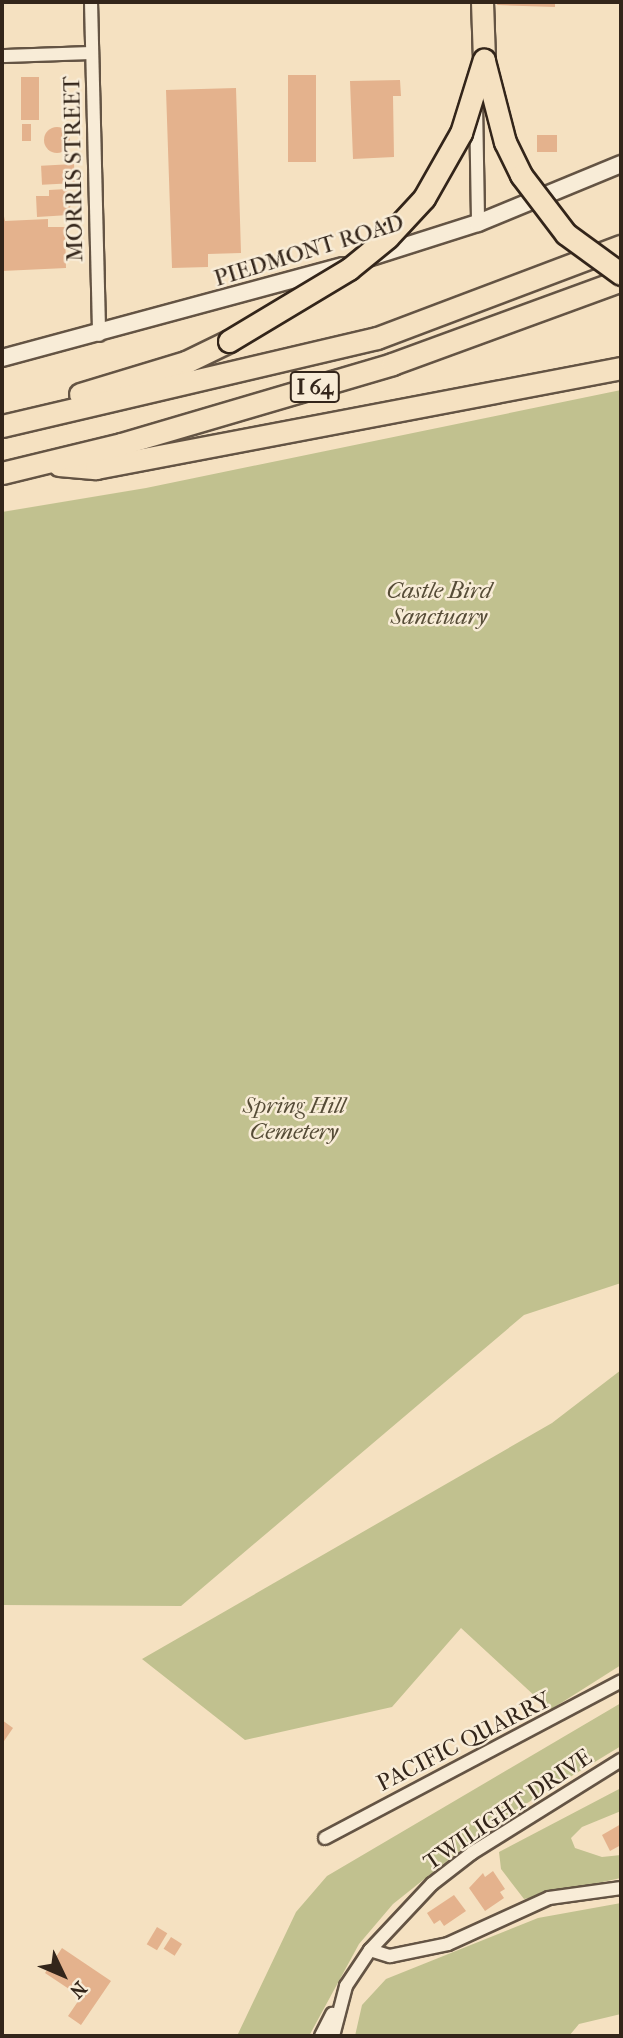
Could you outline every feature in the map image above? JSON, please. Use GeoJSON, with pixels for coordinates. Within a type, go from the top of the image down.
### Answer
{"type":"FeatureCollection","features":[{"type":"Feature","properties":{"kind":"highway"},"geometry":{"type":"LineString","coordinates":[[482,2],[484,59],[505,142],[521,175],[566,234],[621,274]]}},
{"type":"Feature","properties":{"kind":"highway"},"geometry":{"type":"LineString","coordinates":[[2,418],[186,362],[229,341],[349,269],[388,237],[424,198],[461,132],[484,59]]}},
{"type":"Feature","properties":{"kind":"highway","name":"I 64"},"geometry":{"type":"LineString","coordinates":[[2,426],[377,338],[621,246]]}},
{"type":"Feature","properties":{"kind":"highway","name":"I 64"},"geometry":{"type":"LineString","coordinates":[[2,473],[43,464],[392,364],[621,280]]}},
{"type":"Feature","properties":{"kind":"highway"},"geometry":{"type":"LineString","coordinates":[[43,464],[96,468],[621,368]]}},
{"type":"Feature","properties":{"kind":"street","name":"MORRIS STREET"},"geometry":{"type":"LineString","coordinates":[[91,2],[99,335]]}},
{"type":"Feature","properties":{"kind":"street"},"geometry":{"type":"LineString","coordinates":[[474,2],[478,223]]}},
{"type":"Feature","properties":{"kind":"street"},"geometry":{"type":"LineString","coordinates":[[2,56],[92,53]]}},
{"type":"Feature","properties":{"kind":"street","name":"PIEDMONT ROAD"},"geometry":{"type":"LineString","coordinates":[[3,357],[99,335],[268,289],[478,223],[621,164]]}},
{"type":"Feature","properties":{"kind":"street","name":"PACIFIC QUARRY"},"geometry":{"type":"LineString","coordinates":[[325,1838],[621,1681]]}},
{"type":"Feature","properties":{"kind":"street","name":"TWILIGHT DRIVE"},"geometry":{"type":"LineString","coordinates":[[333,2036],[346,1986],[370,1950],[432,1884],[472,1853],[621,1760]]}},
{"type":"Feature","properties":{"kind":"street"},"geometry":{"type":"LineString","coordinates":[[370,1950],[390,1956],[436,1947],[477,1935],[549,1898],[621,1888]]}},
{"type":"Feature","properties":{"kind":"street"},"geometry":{"type":"LineString","coordinates":[[321,2036],[346,1986]]}},
{"type":"Feature","properties":{"kind":"green space","name":"Spring Hill Cemetery"},"geometry":{"type":"Polygon","coordinates":[[[621,390],[621,1283],[524,1315],[181,1606],[2,1605],[2,512],[146,488],[621,390]]]}},
{"type":"Feature","properties":{"kind":"green space"},"geometry":{"type":"Polygon","coordinates":[[[621,1370],[621,1665],[550,1710],[461,1628],[392,1707],[245,1740],[142,1659],[552,1423],[621,1370]]]}},
{"type":"Feature","properties":{"kind":"green space"},"geometry":{"type":"Polygon","coordinates":[[[621,1703],[621,1746],[496,1822],[393,1904],[359,1944],[309,2036],[237,2036],[296,1912],[327,1876],[621,1703]]]}},
{"type":"Feature","properties":{"kind":"green space"},"geometry":{"type":"Polygon","coordinates":[[[621,1788],[621,1811],[582,1827],[571,1838],[575,1848],[602,1857],[621,1855],[621,1878],[524,1899],[501,1869],[499,1852],[621,1788]]]}},
{"type":"Feature","properties":{"kind":"green space"},"geometry":{"type":"Polygon","coordinates":[[[621,1903],[621,2014],[579,2024],[569,2036],[355,2036],[362,2005],[386,1979],[538,1918],[621,1903]]]}},
{"type":"Feature","properties":{"kind":"building"},"geometry":{"type":"Polygon","coordinates":[[[498,2],[555,2],[555,7],[497,5],[498,2]]]}},
{"type":"Feature","properties":{"kind":"building"},"geometry":{"type":"Polygon","coordinates":[[[288,75],[316,75],[316,162],[288,162],[288,75]]]}},
{"type":"Feature","properties":{"kind":"building"},"geometry":{"type":"Polygon","coordinates":[[[21,77],[39,77],[39,120],[21,120],[21,77]]]}},
{"type":"Feature","properties":{"kind":"building"},"geometry":{"type":"Polygon","coordinates":[[[400,80],[401,96],[393,96],[394,157],[353,159],[350,81],[400,80]]]}},
{"type":"Feature","properties":{"kind":"building"},"geometry":{"type":"Polygon","coordinates":[[[236,88],[241,253],[208,254],[208,267],[172,268],[166,90],[236,88]]]}},
{"type":"Feature","properties":{"kind":"building"},"geometry":{"type":"Polygon","coordinates":[[[22,124],[31,124],[31,141],[22,141],[22,124]]]}},
{"type":"Feature","properties":{"kind":"building"},"geometry":{"type":"Polygon","coordinates":[[[57,127],[66,131],[70,140],[66,149],[57,153],[48,149],[44,140],[48,131],[57,127]]]}},
{"type":"Feature","properties":{"kind":"building"},"geometry":{"type":"Polygon","coordinates":[[[537,135],[557,135],[557,152],[537,152],[537,135]]]}},
{"type":"Feature","properties":{"kind":"building"},"geometry":{"type":"Polygon","coordinates":[[[74,164],[75,183],[42,185],[41,166],[74,164]]]}},
{"type":"Feature","properties":{"kind":"building"},"geometry":{"type":"Polygon","coordinates":[[[67,189],[68,195],[72,195],[69,215],[37,217],[36,196],[49,196],[49,190],[67,189]]]}},
{"type":"Feature","properties":{"kind":"building"},"geometry":{"type":"Polygon","coordinates":[[[2,207],[5,221],[48,219],[48,227],[65,227],[66,268],[2,271],[2,207]]]}},
{"type":"Feature","properties":{"kind":"building"},"geometry":{"type":"Polygon","coordinates":[[[2,1720],[13,1728],[2,1744],[2,1720]]]}},
{"type":"Feature","properties":{"kind":"building"},"geometry":{"type":"Polygon","coordinates":[[[621,1824],[621,1845],[610,1851],[602,1835],[621,1824]]]}},
{"type":"Feature","properties":{"kind":"building"},"geometry":{"type":"Polygon","coordinates":[[[493,1871],[505,1889],[500,1892],[504,1898],[485,1911],[469,1888],[483,1873],[485,1877],[493,1871]]]}},
{"type":"Feature","properties":{"kind":"building"},"geometry":{"type":"Polygon","coordinates":[[[454,1895],[466,1911],[444,1926],[440,1920],[434,1924],[427,1913],[454,1895]]]}},
{"type":"Feature","properties":{"kind":"building"},"geometry":{"type":"Polygon","coordinates":[[[157,1927],[167,1933],[157,1950],[147,1944],[157,1927]]]}},
{"type":"Feature","properties":{"kind":"building"},"geometry":{"type":"Polygon","coordinates":[[[171,1937],[182,1944],[175,1956],[164,1949],[171,1937]]]}},
{"type":"Feature","properties":{"kind":"building"},"geometry":{"type":"Polygon","coordinates":[[[62,1948],[111,1981],[81,2025],[68,2016],[81,1997],[45,1973],[62,1948]]]}},
{"type":"Feature","properties":{"kind":"park label","name":"Castle Bird Sanctuary"},"geometry":{"type":"Point","coordinates":[439,604]}}]}
